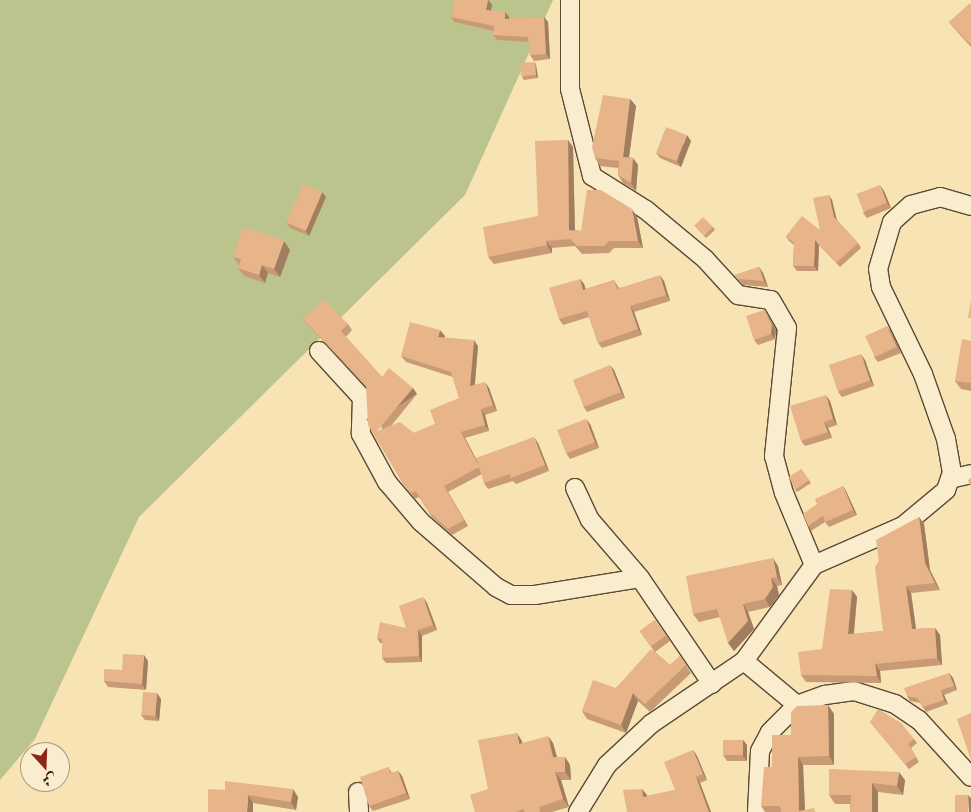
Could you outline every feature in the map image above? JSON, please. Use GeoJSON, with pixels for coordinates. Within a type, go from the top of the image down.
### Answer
{"type":"FeatureCollection","features":[{"type":"Feature","properties":{"kind":"street"},"geometry":{"type":"LineString","coordinates":[[570,0],[570,88],[592,176],[646,210],[686,243],[734,292],[771,300],[787,328],[774,456],[784,493],[814,565]]}},
{"type":"Feature","properties":{"kind":"street"},"geometry":{"type":"LineString","coordinates":[[950,480],[946,439],[923,374],[877,276],[884,238],[899,213],[940,197],[971,206]]}},
{"type":"Feature","properties":{"kind":"street"},"geometry":{"type":"LineString","coordinates":[[319,351],[362,398],[360,434],[387,482],[421,522],[496,587],[511,595],[535,596],[640,578]]}},
{"type":"Feature","properties":{"kind":"street"},"geometry":{"type":"LineString","coordinates":[[578,812],[607,764],[651,724],[744,661],[814,565],[903,526],[933,504],[950,480],[971,474]]}},
{"type":"Feature","properties":{"kind":"street"},"geometry":{"type":"LineString","coordinates":[[575,488],[590,520],[640,578],[712,684]]}},
{"type":"Feature","properties":{"kind":"street"},"geometry":{"type":"LineString","coordinates":[[744,661],[797,705]]}},
{"type":"Feature","properties":{"kind":"street"},"geometry":{"type":"LineString","coordinates":[[757,812],[760,751],[770,732],[797,705],[854,691],[895,704],[919,720],[971,777]]}},
{"type":"Feature","properties":{"kind":"street"},"geometry":{"type":"LineString","coordinates":[[358,792],[359,812]]}},
{"type":"Feature","properties":{"kind":"green space"},"geometry":{"type":"Polygon","coordinates":[[[0,0],[553,0],[465,195],[139,517],[35,739],[32,742],[20,742],[20,757],[0,780],[0,0]]]}},
{"type":"Feature","properties":{"kind":"building"},"geometry":{"type":"Polygon","coordinates":[[[454,0],[488,0],[486,10],[505,12],[505,19],[544,17],[546,54],[530,55],[528,37],[493,35],[494,26],[451,17],[454,0]]]}},
{"type":"Feature","properties":{"kind":"building"},"geometry":{"type":"Polygon","coordinates":[[[970,3],[971,43],[970,44],[949,22],[970,3]]]}},
{"type":"Feature","properties":{"kind":"building"},"geometry":{"type":"Polygon","coordinates":[[[535,62],[536,75],[521,76],[520,63],[535,62]]]}},
{"type":"Feature","properties":{"kind":"building"},"geometry":{"type":"Polygon","coordinates":[[[603,95],[630,99],[623,157],[633,158],[631,183],[618,175],[619,161],[595,158],[592,147],[603,95]]]}},
{"type":"Feature","properties":{"kind":"building"},"geometry":{"type":"Polygon","coordinates":[[[666,127],[687,135],[677,161],[656,153],[666,127]]]}},
{"type":"Feature","properties":{"kind":"building"},"geometry":{"type":"Polygon","coordinates":[[[568,140],[569,230],[581,231],[587,190],[601,190],[632,209],[638,241],[609,241],[604,246],[577,246],[570,239],[546,241],[547,245],[488,257],[483,227],[538,216],[535,141],[568,140]]]}},
{"type":"Feature","properties":{"kind":"building"},"geometry":{"type":"Polygon","coordinates":[[[303,184],[322,192],[306,231],[287,223],[303,184]]]}},
{"type":"Feature","properties":{"kind":"building"},"geometry":{"type":"Polygon","coordinates":[[[880,185],[887,203],[863,212],[857,194],[880,185]]]}},
{"type":"Feature","properties":{"kind":"building"},"geometry":{"type":"Polygon","coordinates":[[[829,195],[834,217],[858,243],[836,263],[815,240],[814,266],[793,266],[794,243],[786,236],[802,216],[820,230],[813,198],[829,195]]]}},
{"type":"Feature","properties":{"kind":"building"},"geometry":{"type":"Polygon","coordinates":[[[703,217],[713,227],[704,235],[695,225],[703,217]]]}},
{"type":"Feature","properties":{"kind":"building"},"geometry":{"type":"Polygon","coordinates":[[[243,227],[284,241],[274,269],[262,265],[259,275],[238,268],[241,259],[233,257],[243,227]]]}},
{"type":"Feature","properties":{"kind":"building"},"geometry":{"type":"Polygon","coordinates":[[[759,267],[764,281],[739,279],[735,275],[759,267]]]}},
{"type":"Feature","properties":{"kind":"building"},"geometry":{"type":"Polygon","coordinates":[[[660,275],[666,295],[630,306],[638,329],[598,343],[587,311],[559,319],[549,288],[580,279],[583,290],[614,280],[617,289],[660,275]]]}},
{"type":"Feature","properties":{"kind":"building"},"geometry":{"type":"Polygon","coordinates":[[[324,300],[348,324],[341,331],[382,377],[389,368],[413,388],[377,431],[400,422],[414,433],[435,424],[430,410],[459,398],[451,372],[401,356],[410,322],[440,330],[438,337],[474,340],[470,386],[485,382],[493,405],[481,409],[485,425],[461,432],[479,466],[476,458],[534,437],[545,465],[511,478],[510,474],[484,483],[479,467],[444,486],[464,520],[448,529],[428,511],[416,491],[411,493],[402,482],[368,425],[366,385],[303,319],[324,300]]]}},
{"type":"Feature","properties":{"kind":"building"},"geometry":{"type":"Polygon","coordinates":[[[971,300],[971,318],[968,318],[971,300]]]}},
{"type":"Feature","properties":{"kind":"building"},"geometry":{"type":"Polygon","coordinates":[[[764,310],[772,325],[771,334],[754,340],[746,316],[764,310]]]}},
{"type":"Feature","properties":{"kind":"building"},"geometry":{"type":"Polygon","coordinates":[[[887,326],[897,347],[875,357],[865,336],[887,326]]]}},
{"type":"Feature","properties":{"kind":"building"},"geometry":{"type":"Polygon","coordinates":[[[962,339],[971,341],[971,383],[955,381],[962,339]]]}},
{"type":"Feature","properties":{"kind":"building"},"geometry":{"type":"Polygon","coordinates":[[[861,354],[870,380],[838,392],[829,365],[861,354]]]}},
{"type":"Feature","properties":{"kind":"building"},"geometry":{"type":"Polygon","coordinates":[[[610,365],[621,392],[584,407],[573,380],[610,365]]]}},
{"type":"Feature","properties":{"kind":"building"},"geometry":{"type":"Polygon","coordinates":[[[826,395],[833,419],[824,422],[828,432],[801,441],[790,406],[826,395]]]}},
{"type":"Feature","properties":{"kind":"building"},"geometry":{"type":"Polygon","coordinates":[[[586,419],[595,442],[566,453],[557,430],[586,419]]]}},
{"type":"Feature","properties":{"kind":"building"},"geometry":{"type":"Polygon","coordinates":[[[801,469],[809,480],[795,490],[789,477],[801,469]]]}},
{"type":"Feature","properties":{"kind":"building"},"geometry":{"type":"Polygon","coordinates":[[[843,486],[853,510],[825,522],[823,516],[808,526],[803,514],[817,504],[815,499],[843,486]]]}},
{"type":"Feature","properties":{"kind":"building"},"geometry":{"type":"Polygon","coordinates":[[[919,517],[925,563],[935,583],[906,586],[912,629],[935,628],[937,658],[875,664],[877,676],[801,675],[798,652],[822,649],[830,589],[852,590],[848,634],[883,631],[875,567],[879,561],[876,540],[919,517]]]}},
{"type":"Feature","properties":{"kind":"building"},"geometry":{"type":"Polygon","coordinates":[[[773,558],[777,577],[771,578],[773,587],[765,599],[743,604],[748,621],[728,643],[717,609],[693,614],[686,576],[773,558]]]}},
{"type":"Feature","properties":{"kind":"building"},"geometry":{"type":"Polygon","coordinates":[[[423,597],[433,625],[418,630],[419,656],[382,658],[382,639],[377,638],[380,622],[406,628],[399,606],[423,597]]]}},
{"type":"Feature","properties":{"kind":"building"},"geometry":{"type":"Polygon","coordinates":[[[655,620],[666,635],[651,647],[640,631],[655,620]]]}},
{"type":"Feature","properties":{"kind":"building"},"geometry":{"type":"Polygon","coordinates":[[[651,649],[670,665],[680,656],[686,665],[645,704],[633,693],[621,725],[582,711],[593,680],[616,688],[651,649]]]}},
{"type":"Feature","properties":{"kind":"building"},"geometry":{"type":"Polygon","coordinates":[[[123,654],[144,655],[142,684],[104,681],[104,669],[122,670],[123,654]]]}},
{"type":"Feature","properties":{"kind":"building"},"geometry":{"type":"Polygon","coordinates":[[[949,673],[954,686],[941,690],[944,700],[923,707],[917,698],[907,696],[904,688],[949,673]]]}},
{"type":"Feature","properties":{"kind":"building"},"geometry":{"type":"Polygon","coordinates":[[[143,692],[157,693],[155,716],[141,715],[143,692]]]}},
{"type":"Feature","properties":{"kind":"building"},"geometry":{"type":"Polygon","coordinates":[[[828,705],[829,756],[798,757],[799,811],[814,808],[815,812],[781,812],[780,806],[761,806],[764,767],[772,767],[772,735],[791,735],[791,712],[797,706],[828,705]]]}},
{"type":"Feature","properties":{"kind":"building"},"geometry":{"type":"Polygon","coordinates":[[[878,709],[901,723],[914,739],[908,744],[916,757],[905,764],[870,722],[878,709]]]}},
{"type":"Feature","properties":{"kind":"building"},"geometry":{"type":"Polygon","coordinates":[[[971,713],[971,760],[957,719],[971,713]]]}},
{"type":"Feature","properties":{"kind":"building"},"geometry":{"type":"Polygon","coordinates":[[[517,733],[519,744],[548,736],[553,757],[565,757],[565,772],[555,772],[563,799],[539,807],[540,812],[524,812],[524,809],[516,812],[475,812],[470,795],[488,789],[478,740],[517,733]]]}},
{"type":"Feature","properties":{"kind":"building"},"geometry":{"type":"Polygon","coordinates":[[[723,740],[743,740],[743,755],[723,755],[723,740]]]}},
{"type":"Feature","properties":{"kind":"building"},"geometry":{"type":"Polygon","coordinates":[[[693,750],[703,774],[696,777],[709,812],[627,812],[623,790],[642,789],[643,797],[675,790],[664,762],[693,750]]]}},
{"type":"Feature","properties":{"kind":"building"},"geometry":{"type":"Polygon","coordinates":[[[388,767],[390,773],[398,771],[406,793],[369,806],[360,777],[388,767]]]}},
{"type":"Feature","properties":{"kind":"building"},"geometry":{"type":"Polygon","coordinates":[[[829,769],[899,772],[897,786],[872,783],[872,812],[850,812],[851,795],[829,795],[829,769]]]}},
{"type":"Feature","properties":{"kind":"building"},"geometry":{"type":"Polygon","coordinates":[[[225,781],[293,789],[291,802],[248,795],[247,812],[208,812],[208,789],[225,790],[225,781]]]}},
{"type":"Feature","properties":{"kind":"building"},"geometry":{"type":"Polygon","coordinates":[[[955,795],[968,795],[968,812],[955,812],[955,795]]]}}]}
